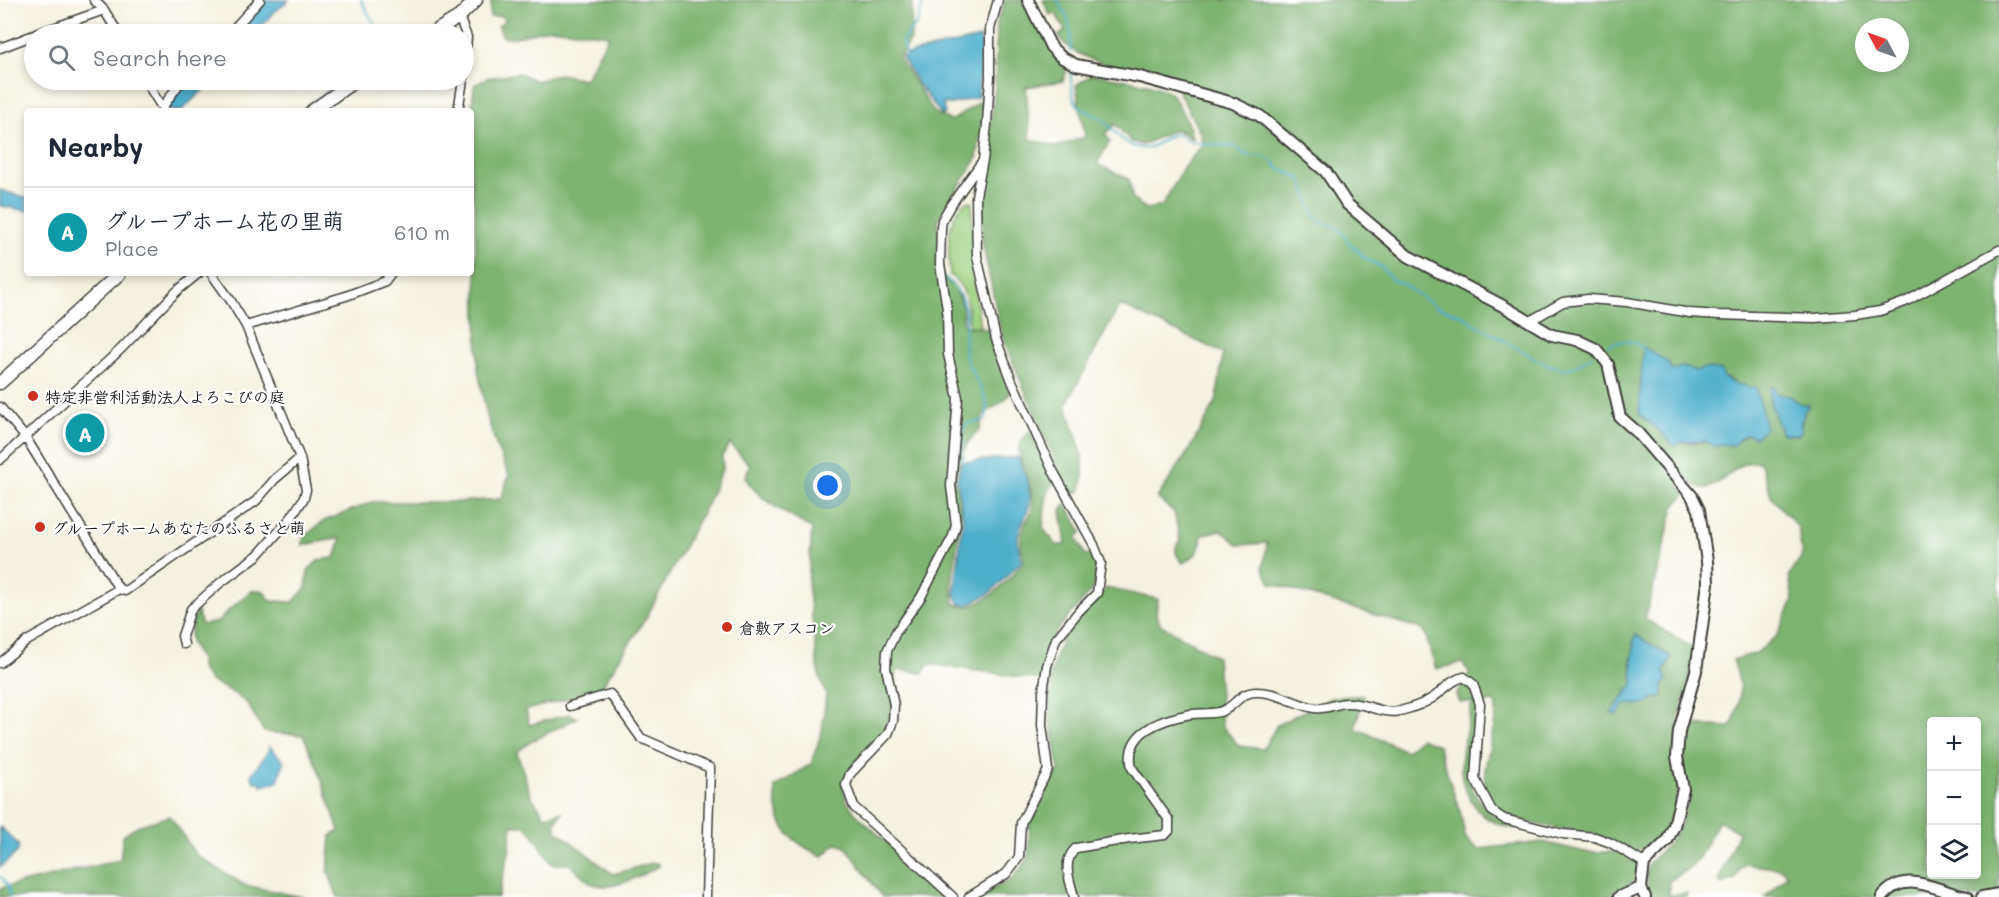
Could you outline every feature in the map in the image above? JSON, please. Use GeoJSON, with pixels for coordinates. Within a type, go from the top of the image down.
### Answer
{"type":"FeatureCollection","features":[{"type":"Feature","properties":{"kind":"main road"},"geometry":{"type":"LineString","coordinates":[[447,24],[459,17],[476,0]]}},
{"type":"Feature","properties":{"kind":"main road"},"geometry":{"type":"LineString","coordinates":[[316,108],[342,90]]}},
{"type":"Feature","properties":{"kind":"main road"},"geometry":{"type":"LineString","coordinates":[[0,383],[117,276]]}},
{"type":"Feature","properties":{"kind":"street"},"geometry":{"type":"LineString","coordinates":[[94,0],[113,24]]}},
{"type":"Feature","properties":{"kind":"street"},"geometry":{"type":"LineString","coordinates":[[238,24],[260,0]]}},
{"type":"Feature","properties":{"kind":"street"},"geometry":{"type":"LineString","coordinates":[[969,897],[1006,874],[1019,857],[1021,823],[1047,770],[1042,725],[1047,666],[1056,639],[1097,593],[1101,563],[1094,545],[1052,469],[1012,381],[996,339],[977,256],[976,196],[983,160],[990,77],[990,29],[998,0]]}},
{"type":"Feature","properties":{"kind":"street"},"geometry":{"type":"LineString","coordinates":[[1028,0],[1051,47],[1061,57],[1076,65],[1140,77],[1233,103],[1260,116],[1326,171],[1347,204],[1408,256],[1552,335],[1577,340],[1596,349],[1608,364],[1620,417],[1637,432],[1692,495],[1699,510],[1708,583],[1696,671],[1679,731],[1677,757],[1683,789],[1674,826],[1667,841],[1644,863],[1643,892],[1619,897]]}},
{"type":"Feature","properties":{"kind":"street"},"geometry":{"type":"LineString","coordinates":[[65,24],[104,10]]}},
{"type":"Feature","properties":{"kind":"street"},"geometry":{"type":"LineString","coordinates":[[459,17],[462,24]]}},
{"type":"Feature","properties":{"kind":"street"},"geometry":{"type":"LineString","coordinates":[[0,48],[24,39]]}},
{"type":"Feature","properties":{"kind":"street"},"geometry":{"type":"LineString","coordinates":[[151,90],[162,108]]}},
{"type":"Feature","properties":{"kind":"street"},"geometry":{"type":"LineString","coordinates":[[164,108],[176,90]]}},
{"type":"Feature","properties":{"kind":"street"},"geometry":{"type":"LineString","coordinates":[[458,108],[461,90]]}},
{"type":"Feature","properties":{"kind":"street"},"geometry":{"type":"LineString","coordinates":[[953,897],[854,807],[846,785],[850,774],[888,734],[893,721],[894,705],[886,668],[887,651],[896,632],[921,597],[953,536],[956,525],[951,486],[958,398],[948,354],[947,309],[940,264],[941,227],[942,220],[950,206],[983,160]]}},
{"type":"Feature","properties":{"kind":"street"},"geometry":{"type":"LineString","coordinates":[[1530,321],[1563,302],[1588,299],[1719,315],[1815,318],[1855,315],[1880,311],[1905,302],[1999,250]]}},
{"type":"Feature","properties":{"kind":"street"},"geometry":{"type":"LineString","coordinates":[[0,460],[26,438],[142,328],[177,291],[195,276]]}},
{"type":"Feature","properties":{"kind":"street"},"geometry":{"type":"LineString","coordinates":[[184,644],[182,636],[191,609],[220,583],[258,555],[291,518],[306,489],[300,458],[246,326],[213,276]]}},
{"type":"Feature","properties":{"kind":"street"},"geometry":{"type":"LineString","coordinates":[[246,326],[346,296],[385,281],[388,276]]}},
{"type":"Feature","properties":{"kind":"street"},"geometry":{"type":"LineString","coordinates":[[0,407],[26,438],[119,589],[125,591],[256,501],[275,478],[300,458]]}},
{"type":"Feature","properties":{"kind":"street"},"geometry":{"type":"LineString","coordinates":[[0,663],[27,641],[119,589]]}},
{"type":"Feature","properties":{"kind":"street"},"geometry":{"type":"LineString","coordinates":[[1074,897],[1067,863],[1069,854],[1076,848],[1129,838],[1165,836],[1170,831],[1169,819],[1132,768],[1130,759],[1135,742],[1140,735],[1156,724],[1192,714],[1220,712],[1243,694],[1258,692],[1273,694],[1315,708],[1348,702],[1385,712],[1400,711],[1422,704],[1458,678],[1464,677],[1473,684],[1480,704],[1475,779],[1492,811],[1504,819],[1543,829],[1570,835],[1595,837],[1611,843],[1644,863]]}},
{"type":"Feature","properties":{"kind":"street"},"geometry":{"type":"LineString","coordinates":[[570,706],[610,694],[641,738],[710,768],[706,897]]}},
{"type":"Feature","properties":{"kind":"street"},"geometry":{"type":"LineString","coordinates":[[1882,897],[1888,889],[1899,883],[1914,882],[1967,897]]}},
{"type":"Feature","properties":{"kind":"street"},"geometry":{"type":"LineString","coordinates":[[1982,897],[1999,894]]}},
{"type":"Feature","properties":{"kind":"green space"},"geometry":{"type":"Polygon","coordinates":[[[491,0],[912,0],[911,38],[899,58],[934,112],[951,121],[981,101],[984,106],[977,159],[938,219],[942,277],[955,287],[962,305],[964,326],[987,329],[1010,393],[1005,400],[983,415],[980,429],[969,441],[954,478],[960,504],[960,520],[952,584],[954,603],[963,606],[983,601],[1002,586],[1024,562],[1021,535],[1031,511],[1032,500],[1019,448],[1030,431],[1054,482],[1047,498],[1043,528],[1056,545],[1066,545],[1061,510],[1066,503],[1082,533],[1076,537],[1085,555],[1093,553],[1097,567],[1096,579],[1091,590],[1058,628],[1052,639],[1040,680],[929,664],[922,673],[897,670],[891,713],[885,732],[854,764],[842,784],[847,801],[855,813],[946,897],[882,897],[847,848],[837,843],[822,857],[792,838],[781,823],[775,787],[811,764],[822,731],[826,695],[818,671],[808,584],[812,529],[757,493],[745,477],[750,465],[730,444],[722,456],[723,467],[708,502],[646,618],[602,686],[590,693],[526,710],[529,725],[570,714],[577,718],[532,741],[517,752],[531,796],[545,816],[562,812],[555,823],[557,831],[613,874],[652,863],[657,863],[659,866],[635,878],[608,886],[591,883],[570,864],[552,864],[525,826],[512,826],[509,853],[498,897],[338,897],[328,872],[331,836],[339,831],[318,769],[303,735],[264,732],[247,703],[210,681],[202,671],[190,635],[197,611],[202,625],[218,622],[251,591],[258,590],[264,591],[271,601],[293,602],[306,588],[308,570],[319,560],[335,558],[341,538],[303,545],[304,537],[324,521],[372,502],[456,502],[501,499],[509,475],[497,448],[487,416],[478,370],[474,108],[472,108],[474,85],[487,78],[519,73],[536,81],[559,74],[585,79],[609,35],[550,28],[516,37],[503,37],[498,26],[505,20],[501,16],[490,17],[491,0]]]}},
{"type":"Feature","properties":{"kind":"green space"},"geometry":{"type":"Polygon","coordinates":[[[1006,0],[1024,0],[1065,65],[1066,73],[1063,81],[1026,87],[1030,139],[1056,147],[1085,137],[1076,85],[1093,74],[1133,81],[1170,93],[1187,122],[1192,139],[1176,129],[1142,145],[1132,142],[1115,124],[1105,134],[1110,141],[1097,164],[1129,179],[1133,200],[1147,209],[1162,206],[1184,167],[1202,145],[1201,135],[1174,83],[1110,66],[1079,53],[1058,36],[1065,31],[1056,14],[1050,15],[1043,0],[1999,0],[1999,897],[1765,897],[1787,875],[1782,869],[1745,864],[1735,879],[1721,884],[1719,879],[1738,832],[1719,820],[1698,859],[1690,868],[1669,881],[1669,895],[1687,893],[1686,897],[1651,897],[1646,878],[1648,864],[1669,843],[1680,826],[1688,803],[1682,761],[1688,725],[1731,727],[1740,694],[1733,660],[1756,653],[1777,636],[1793,600],[1789,575],[1802,556],[1798,527],[1772,498],[1760,462],[1741,465],[1708,488],[1701,488],[1685,477],[1678,483],[1685,494],[1674,507],[1645,619],[1693,648],[1692,668],[1678,720],[1679,788],[1675,811],[1664,838],[1651,849],[1637,849],[1633,860],[1639,865],[1635,878],[1623,889],[1605,897],[975,897],[1011,880],[1028,859],[1030,822],[1059,769],[1050,715],[1050,679],[1057,652],[1063,638],[1106,588],[1158,599],[1156,614],[1161,625],[1217,657],[1222,726],[1239,746],[1263,749],[1277,725],[1331,698],[1364,695],[1355,728],[1406,751],[1421,738],[1438,745],[1461,815],[1465,837],[1478,849],[1543,842],[1585,852],[1614,852],[1627,855],[1596,835],[1535,824],[1500,814],[1496,810],[1484,790],[1485,769],[1496,716],[1496,705],[1493,702],[1486,703],[1476,712],[1470,765],[1471,786],[1492,815],[1532,830],[1500,825],[1483,815],[1464,786],[1461,771],[1463,746],[1472,702],[1459,702],[1456,695],[1470,673],[1462,663],[1436,669],[1424,630],[1271,583],[1263,568],[1267,543],[1239,545],[1221,530],[1202,535],[1199,548],[1194,555],[1183,563],[1180,560],[1176,552],[1176,546],[1180,540],[1174,512],[1157,498],[1186,455],[1216,402],[1223,353],[1120,305],[1066,405],[1080,448],[1083,470],[1080,492],[1072,494],[1065,484],[1002,337],[982,241],[982,202],[995,86],[997,21],[1006,0]],[[1658,357],[1653,424],[1663,433],[1678,441],[1704,442],[1716,447],[1735,442],[1748,434],[1760,408],[1756,387],[1738,386],[1705,368],[1696,371],[1683,367],[1671,370],[1669,363],[1658,357]],[[1773,387],[1770,402],[1782,434],[1799,435],[1805,410],[1793,399],[1777,394],[1773,387]],[[1633,643],[1634,652],[1631,660],[1633,684],[1616,706],[1638,705],[1663,696],[1664,671],[1669,664],[1633,643]]]}},
{"type":"Feature","properties":{"kind":"green space"},"geometry":{"type":"Polygon","coordinates":[[[972,201],[972,235],[979,286],[975,287],[980,327],[969,326],[964,292],[950,275],[949,266],[949,237],[954,219],[964,203],[972,201]]]}},
{"type":"Feature","properties":{"kind":"green space"},"geometry":{"type":"Polygon","coordinates":[[[170,816],[196,855],[244,885],[303,897],[0,897],[0,888],[120,860],[123,836],[137,826],[170,816]]]}},
{"type":"Feature","properties":{"kind":"water"},"geometry":{"type":"Polygon","coordinates":[[[265,0],[289,0],[264,24],[243,24],[265,0]]]}},
{"type":"Feature","properties":{"kind":"water"},"geometry":{"type":"Polygon","coordinates":[[[980,38],[982,44],[978,97],[943,104],[945,114],[942,115],[918,84],[902,57],[980,38]]]}},
{"type":"Feature","properties":{"kind":"water"},"geometry":{"type":"Polygon","coordinates":[[[179,90],[203,90],[184,108],[169,108],[169,104],[179,90]]]}},
{"type":"Feature","properties":{"kind":"water"},"geometry":{"type":"Polygon","coordinates":[[[0,190],[24,197],[24,210],[0,206],[0,190]]]}},
{"type":"Feature","properties":{"kind":"water"},"geometry":{"type":"Polygon","coordinates":[[[1643,347],[1669,363],[1671,370],[1683,367],[1696,371],[1705,368],[1722,371],[1724,378],[1738,385],[1745,385],[1748,388],[1756,387],[1766,428],[1755,438],[1748,434],[1741,437],[1733,446],[1721,444],[1716,447],[1704,441],[1680,442],[1677,446],[1670,444],[1663,434],[1639,413],[1643,347]]]}},
{"type":"Feature","properties":{"kind":"water"},"geometry":{"type":"Polygon","coordinates":[[[1770,387],[1773,387],[1777,394],[1790,396],[1801,404],[1809,405],[1800,426],[1802,431],[1798,435],[1782,434],[1770,402],[1770,387]]]}},
{"type":"Feature","properties":{"kind":"water"},"geometry":{"type":"Polygon","coordinates":[[[1018,457],[1027,479],[1030,496],[1018,537],[1022,561],[989,594],[968,605],[960,604],[955,595],[955,587],[963,518],[957,479],[961,462],[1018,457]]]}},
{"type":"Feature","properties":{"kind":"water"},"geometry":{"type":"Polygon","coordinates":[[[1635,635],[1672,657],[1664,671],[1667,681],[1663,685],[1663,696],[1652,699],[1647,705],[1625,704],[1617,715],[1611,714],[1633,684],[1635,635]]]}},
{"type":"Feature","properties":{"kind":"water"},"geometry":{"type":"Polygon","coordinates":[[[269,746],[284,761],[278,781],[262,786],[260,782],[254,782],[251,775],[269,746]]]}},
{"type":"Feature","properties":{"kind":"water"},"geometry":{"type":"Polygon","coordinates":[[[0,827],[18,844],[19,848],[0,867],[0,827]]]}},
{"type":"Feature","properties":{"kind":"waterway"},"geometry":{"type":"LineString","coordinates":[[361,0],[374,24]]}},
{"type":"Feature","properties":{"kind":"waterway"},"geometry":{"type":"LineString","coordinates":[[906,57],[902,41],[917,23],[924,0]]}},
{"type":"Feature","properties":{"kind":"waterway"},"geometry":{"type":"LineString","coordinates":[[1057,0],[1069,25],[1070,53]]}},
{"type":"Feature","properties":{"kind":"waterway"},"geometry":{"type":"LineString","coordinates":[[1070,71],[1076,103],[1105,122],[1134,147],[1150,147],[1176,133],[1191,142],[1235,147],[1246,155],[1265,157],[1278,168],[1301,179],[1315,217],[1322,223],[1340,230],[1348,242],[1366,259],[1382,267],[1392,280],[1401,283],[1436,307],[1462,315],[1545,364],[1564,369],[1573,367],[1592,356]]}},
{"type":"Feature","properties":{"kind":"waterway"},"geometry":{"type":"LineString","coordinates":[[305,108],[329,90]]}},
{"type":"Feature","properties":{"kind":"waterway"},"geometry":{"type":"LineString","coordinates":[[945,232],[948,217]]}},
{"type":"Feature","properties":{"kind":"waterway"},"geometry":{"type":"LineString","coordinates":[[944,277],[957,291],[963,302],[966,314],[965,354],[987,404],[985,420],[966,424],[963,427],[963,463]]}},
{"type":"Feature","properties":{"kind":"waterway"},"geometry":{"type":"LineString","coordinates":[[1608,346],[1626,341],[1635,343],[1643,349]]}},
{"type":"Feature","properties":{"kind":"waterway"},"geometry":{"type":"LineString","coordinates":[[0,876],[8,886],[10,897]]}},
{"type":"Feature","properties":{"kind":"place","name":"特定非営利活動法人よろこびの庭"},"geometry":{"type":"Point","coordinates":[33,396]}},
{"type":"Feature","properties":{"kind":"place","name":"グループホーム花の里萌"},"geometry":{"type":"Point","coordinates":[85,433]}},
{"type":"Feature","properties":{"kind":"place","name":"グループホームあなたのふるさと萌"},"geometry":{"type":"Point","coordinates":[40,527]}},
{"type":"Feature","properties":{"kind":"place","name":"倉敷アスコン"},"geometry":{"type":"Point","coordinates":[727,627]}}]}
